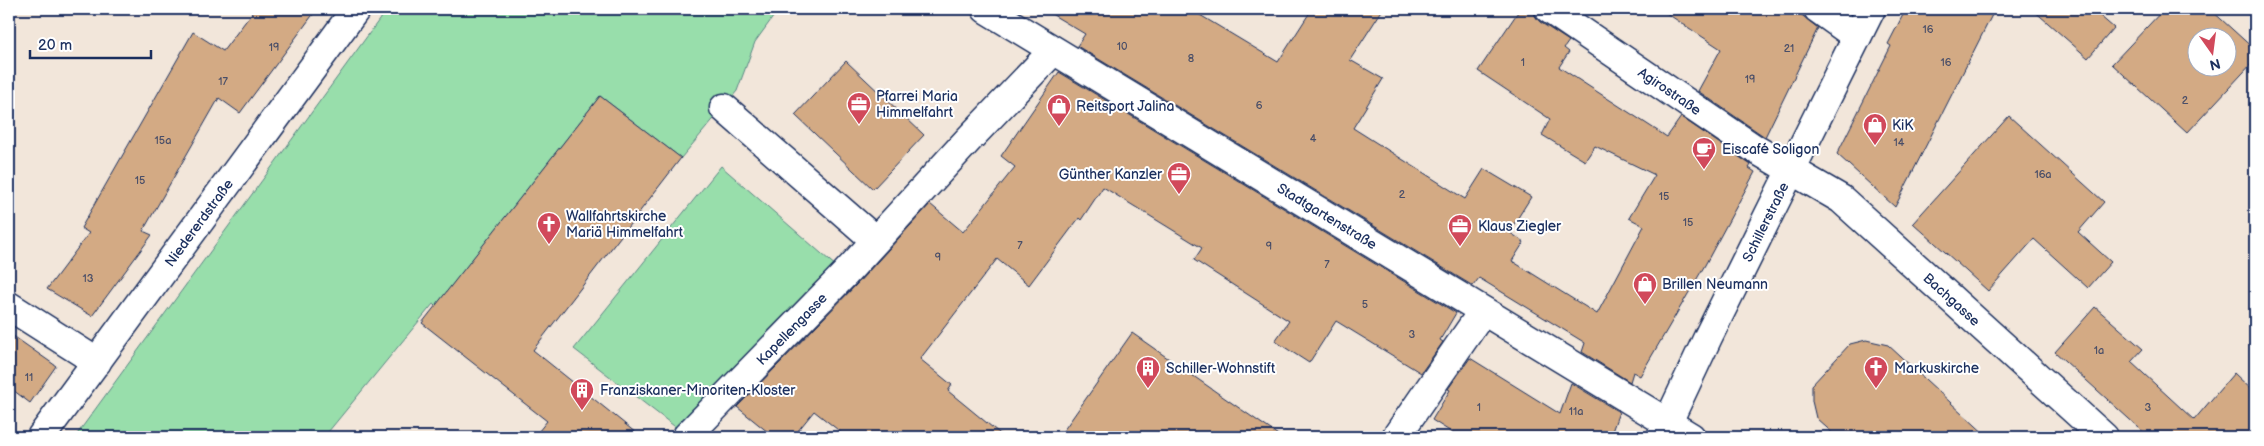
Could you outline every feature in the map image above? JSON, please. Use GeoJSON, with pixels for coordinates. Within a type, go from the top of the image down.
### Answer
{"type":"FeatureCollection","features":[{"type":"Feature","properties":{"kind":"street","name":"Niedererdstraße"},"geometry":{"type":"LineString","coordinates":[[41,437],[356,9]]}},
{"type":"Feature","properties":{"kind":"street","name":"Stadtgartenstraße"},"geometry":{"type":"LineString","coordinates":[[986,9],[1483,310],[1664,430],[1691,437]]}},
{"type":"Feature","properties":{"kind":"street","name":"Agirostraße"},"geometry":{"type":"LineString","coordinates":[[1549,9],[1755,149],[1792,170]]}},
{"type":"Feature","properties":{"kind":"street","name":"Schillerstraße"},"geometry":{"type":"LineString","coordinates":[[1664,430],[1871,9]]}},
{"type":"Feature","properties":{"kind":"street"},"geometry":{"type":"LineString","coordinates":[[1821,11],[1857,36]]}},
{"type":"Feature","properties":{"kind":"street","name":"Kapellengasse"},"geometry":{"type":"LineString","coordinates":[[689,437],[687,436],[1053,51]]}},
{"type":"Feature","properties":{"kind":"street"},"geometry":{"type":"LineString","coordinates":[[724,108],[875,240]]}},
{"type":"Feature","properties":{"kind":"street","name":"Bachgasse"},"geometry":{"type":"LineString","coordinates":[[1792,170],[1841,199],[2104,437]]}},
{"type":"Feature","properties":{"kind":"street"},"geometry":{"type":"LineString","coordinates":[[9,306],[97,362]]}},
{"type":"Feature","properties":{"kind":"street"},"geometry":{"type":"LineString","coordinates":[[1396,437],[1483,310]]}},
{"type":"Feature","properties":{"kind":"green space"},"geometry":{"type":"Polygon","coordinates":[[[387,9],[779,9],[755,42],[737,91],[681,158],[600,96],[436,306],[433,304],[324,437],[75,437],[387,9]]]}},
{"type":"Feature","properties":{"kind":"green space"},"geometry":{"type":"Polygon","coordinates":[[[721,166],[845,274],[687,436],[574,349],[721,166]]]}},
{"type":"Feature","properties":{"kind":"building"},"geometry":{"type":"Polygon","coordinates":[[[255,9],[317,9],[240,113],[219,98],[143,231],[152,235],[92,316],[47,289],[89,233],[81,228],[193,32],[223,51],[255,9]]]}},
{"type":"Feature","properties":{"kind":"building"},"geometry":{"type":"Polygon","coordinates":[[[1043,9],[1190,9],[1278,62],[1312,9],[1383,9],[1350,60],[1383,79],[1353,128],[1465,199],[1484,169],[1531,197],[1509,232],[1524,242],[1512,261],[1597,314],[1644,226],[1629,218],[1655,175],[1595,146],[1585,161],[1542,135],[1550,119],[1478,71],[1520,9],[1534,9],[1535,16],[1540,22],[1569,41],[1564,48],[1569,52],[1559,67],[1667,137],[1681,117],[1751,165],[1749,168],[1755,172],[1705,265],[1640,376],[1633,372],[1630,382],[1582,352],[1585,343],[1479,278],[1473,286],[1077,46],[1085,34],[1043,9]]]}},
{"type":"Feature","properties":{"kind":"building"},"geometry":{"type":"Polygon","coordinates":[[[1660,9],[1794,9],[1818,28],[1765,137],[1698,91],[1721,49],[1660,9]]]}},
{"type":"Feature","properties":{"kind":"building"},"geometry":{"type":"Polygon","coordinates":[[[1906,9],[1995,9],[1895,207],[1837,154],[1891,46],[1888,44],[1906,9]]]}},
{"type":"Feature","properties":{"kind":"building"},"geometry":{"type":"Polygon","coordinates":[[[2032,9],[2092,9],[2114,28],[2088,58],[2032,9]]]}},
{"type":"Feature","properties":{"kind":"building"},"geometry":{"type":"Polygon","coordinates":[[[2164,9],[2210,9],[2231,28],[2186,28],[2186,78],[2236,78],[2236,33],[2255,50],[2255,60],[2187,133],[2112,64],[2164,9]]]}},
{"type":"Feature","properties":{"kind":"building","name":"Pfarrei Maria Himmelfahrt"},"geometry":{"type":"Polygon","coordinates":[[[846,61],[924,135],[873,189],[795,115],[846,61]]]}},
{"type":"Feature","properties":{"kind":"building"},"geometry":{"type":"Polygon","coordinates":[[[1059,72],[1456,313],[1440,340],[1443,342],[1421,373],[1336,321],[1309,363],[1275,341],[1289,321],[1194,260],[1202,248],[1103,187],[1081,220],[1079,218],[1029,285],[997,259],[920,359],[952,385],[948,391],[1004,437],[847,437],[814,411],[793,437],[774,437],[737,407],[856,285],[930,204],[963,232],[1015,167],[1001,156],[1059,72]]]}},
{"type":"Feature","properties":{"kind":"building","name":"Wallfahrtskirche Mariä Himmelfahrt"},"geometry":{"type":"Polygon","coordinates":[[[600,96],[681,158],[533,350],[641,437],[534,437],[547,421],[422,323],[600,96]]]}},
{"type":"Feature","properties":{"kind":"building"},"geometry":{"type":"Polygon","coordinates":[[[2009,116],[2104,202],[2078,232],[2111,262],[2088,288],[2034,239],[1988,291],[1913,223],[2009,116]]]}},
{"type":"Feature","properties":{"kind":"building"},"geometry":{"type":"Polygon","coordinates":[[[2095,307],[2143,349],[2131,362],[2194,420],[2234,373],[2255,393],[2255,437],[2149,437],[2055,352],[2095,307]]]}},
{"type":"Feature","properties":{"kind":"building"},"geometry":{"type":"Polygon","coordinates":[[[9,333],[56,366],[30,403],[9,387],[9,333]]]}},
{"type":"Feature","properties":{"kind":"building","name":"Schiller-Wohnstift"},"geometry":{"type":"Polygon","coordinates":[[[1132,333],[1219,394],[1281,437],[1059,437],[1132,333]]]}},
{"type":"Feature","properties":{"kind":"building","name":"Markuskirche"},"geometry":{"type":"Polygon","coordinates":[[[1866,340],[1888,345],[1988,437],[1837,437],[1816,418],[1812,401],[1812,385],[1850,344],[1866,340]]]}},
{"type":"Feature","properties":{"kind":"building"},"geometry":{"type":"Polygon","coordinates":[[[1470,358],[1560,414],[1571,383],[1619,412],[1610,437],[1459,437],[1432,420],[1450,390],[1448,389],[1470,358]]]}},
{"type":"Feature","properties":{"kind":"place","name":"Pfarrei Maria Himmelfahrt"},"geometry":{"type":"Point","coordinates":[859,125]}},
{"type":"Feature","properties":{"kind":"place","name":"Reitsport Jalina"},"geometry":{"type":"Point","coordinates":[1059,127]}},
{"type":"Feature","properties":{"kind":"place","name":"KiK"},"geometry":{"type":"Point","coordinates":[1875,146]}},
{"type":"Feature","properties":{"kind":"place","name":"Eiscafé Soligon"},"geometry":{"type":"Point","coordinates":[1704,170]}},
{"type":"Feature","properties":{"kind":"place","name":"Günther Kanzler"},"geometry":{"type":"Point","coordinates":[1179,195]}},
{"type":"Feature","properties":{"kind":"place","name":"Wallfahrtskirche Mariä Himmelfahrt"},"geometry":{"type":"Point","coordinates":[549,245]}},
{"type":"Feature","properties":{"kind":"place","name":"Klaus Ziegler"},"geometry":{"type":"Point","coordinates":[1460,247]}},
{"type":"Feature","properties":{"kind":"place","name":"Brillen Neumann"},"geometry":{"type":"Point","coordinates":[1645,305]}},
{"type":"Feature","properties":{"kind":"place","name":"Schiller-Wohnstift"},"geometry":{"type":"Point","coordinates":[1148,389]}},
{"type":"Feature","properties":{"kind":"place","name":"Markuskirche"},"geometry":{"type":"Point","coordinates":[1876,389]}},
{"type":"Feature","properties":{"kind":"place","name":"Franziskaner-Minoriten-Kloster"},"geometry":{"type":"Point","coordinates":[582,411]}}]}
